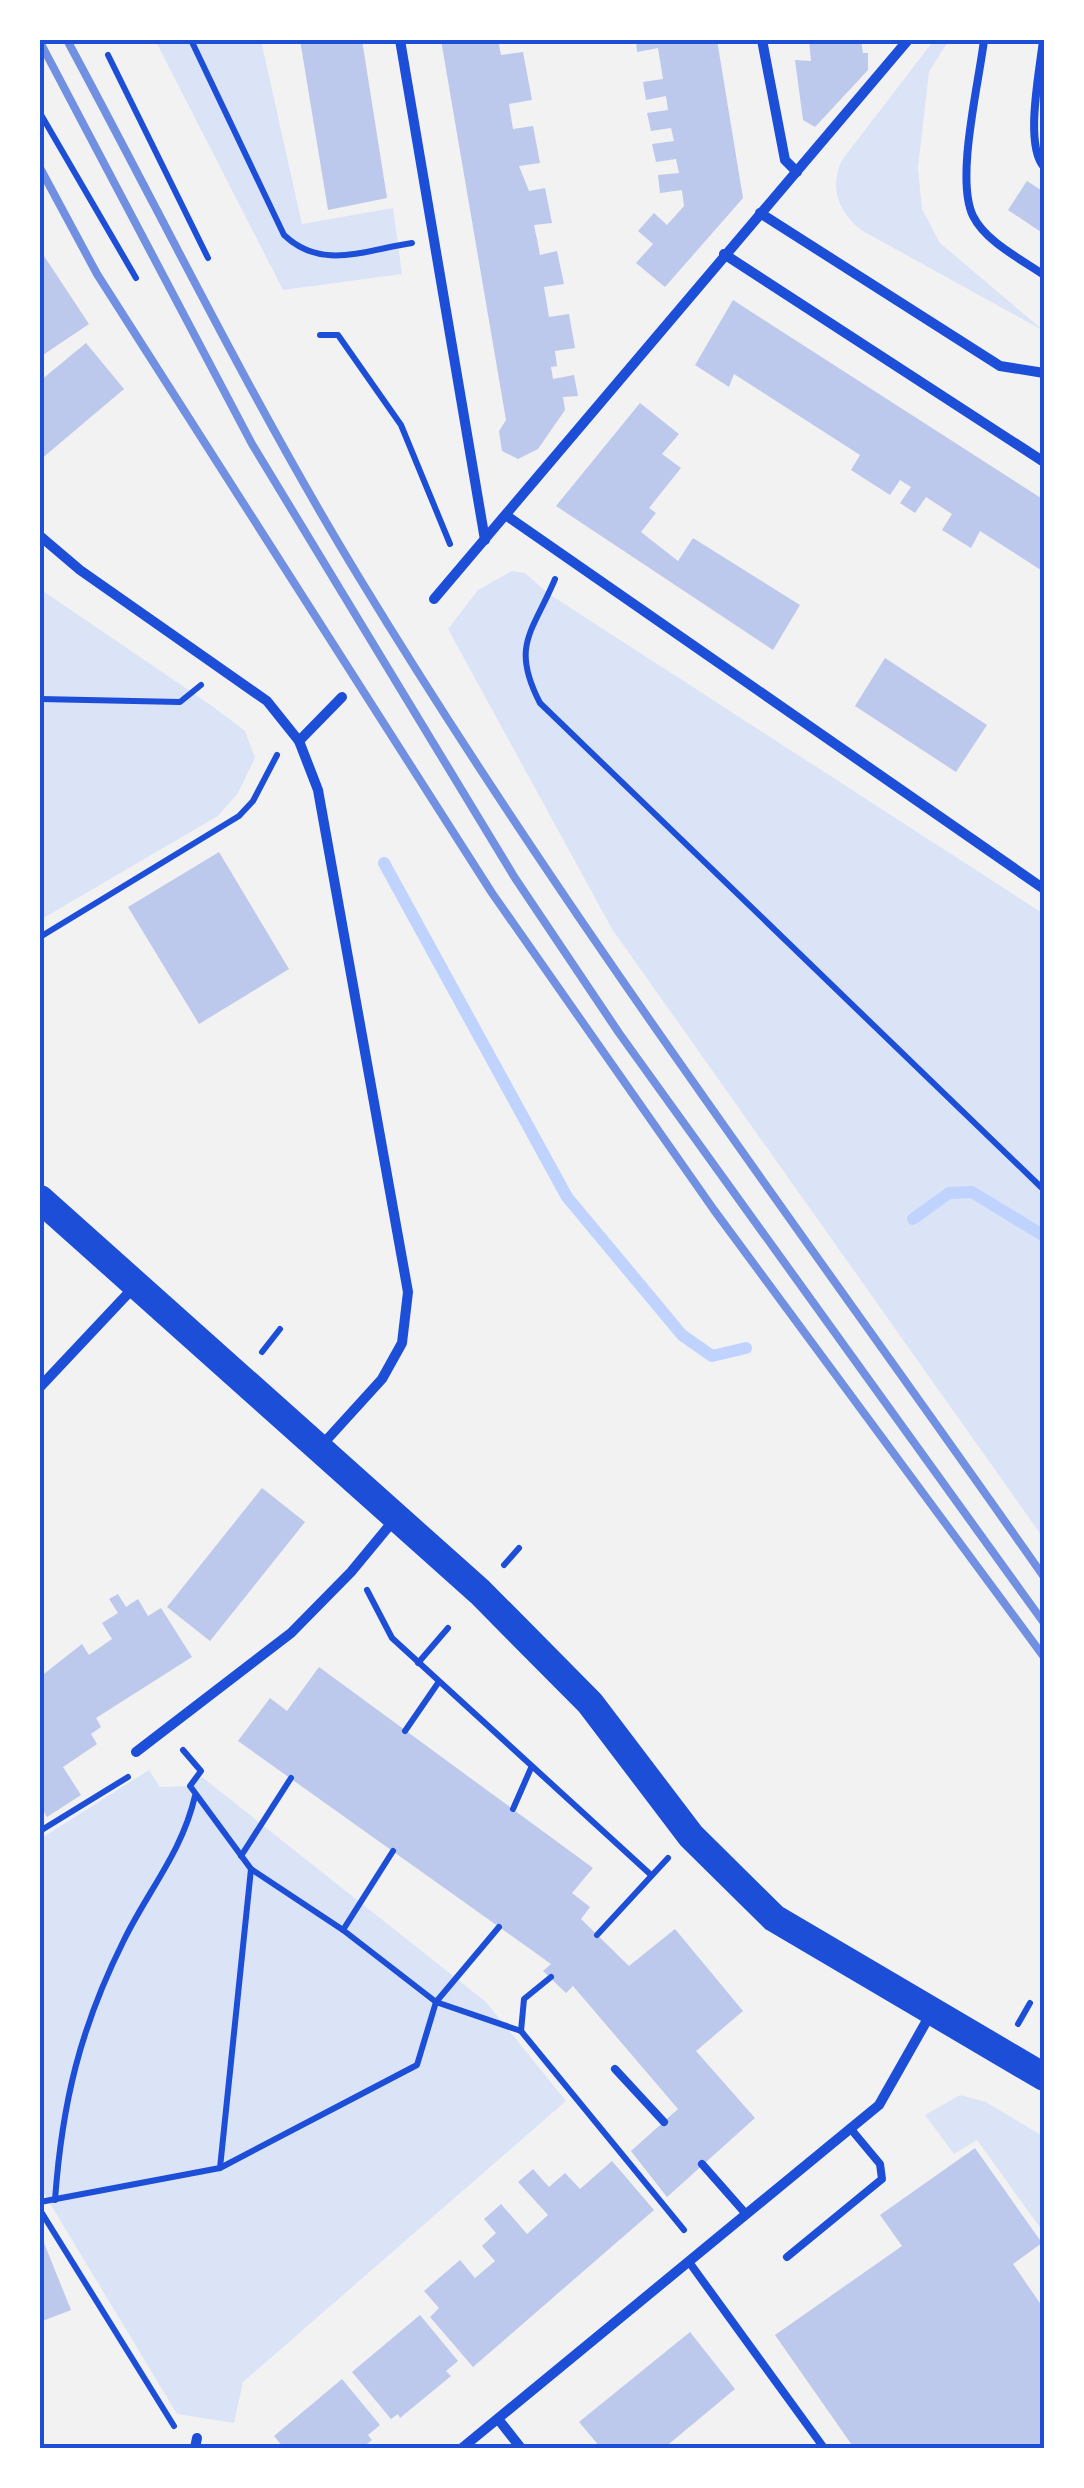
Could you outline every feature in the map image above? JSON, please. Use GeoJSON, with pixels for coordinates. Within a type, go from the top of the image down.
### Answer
{"type":"FeatureCollection","features":[{"type":"Feature","properties":{"kind":"highway"},"geometry":{"type":"LineString","coordinates":[[40,1199],[398,1515],[590,1702],[691,1836],[774,1918],[932,2012],[1003,2049],[1044,2077]]}},
{"type":"Feature","properties":{"kind":"street"},"geometry":{"type":"LineString","coordinates":[[400,40],[485,540]]}},
{"type":"Feature","properties":{"kind":"street"},"geometry":{"type":"LineString","coordinates":[[762,40],[784,160],[796,172]]}},
{"type":"Feature","properties":{"kind":"street"},"geometry":{"type":"LineString","coordinates":[[434,599],[908,40]]}},
{"type":"Feature","properties":{"kind":"street"},"geometry":{"type":"LineString","coordinates":[[760,214],[1000,366],[1044,372]]}},
{"type":"Feature","properties":{"kind":"street"},"geometry":{"type":"LineString","coordinates":[[724,254],[1044,462]]}},
{"type":"Feature","properties":{"kind":"street"},"geometry":{"type":"LineString","coordinates":[[507,516],[1044,889]]}},
{"type":"Feature","properties":{"kind":"street"},"geometry":{"type":"LineString","coordinates":[[40,536],[268,701],[299,741],[318,790],[408,1292],[402,1343],[382,1379],[321,1446]]}},
{"type":"Feature","properties":{"kind":"street"},"geometry":{"type":"LineString","coordinates":[[299,741],[342,697]]}},
{"type":"Feature","properties":{"kind":"street"},"geometry":{"type":"LineString","coordinates":[[40,1387],[136,1285]]}},
{"type":"Feature","properties":{"kind":"street"},"geometry":{"type":"LineString","coordinates":[[136,1752],[291,1633],[352,1572],[398,1515]]}},
{"type":"Feature","properties":{"kind":"street"},"geometry":{"type":"LineString","coordinates":[[462,2448],[879,2104],[932,2012]]}},
{"type":"Feature","properties":{"kind":"street"},"geometry":{"type":"LineString","coordinates":[[498,2418],[520,2448]]}},
{"type":"Feature","properties":{"kind":"lane"},"geometry":{"type":"LineString","coordinates":[[984,40],[966,193],[974,218],[988,235],[1044,275]]}},
{"type":"Feature","properties":{"kind":"lane"},"geometry":{"type":"LineString","coordinates":[[1043,40],[1034,128],[1037,159],[1044,167]]}},
{"type":"Feature","properties":{"kind":"lane"},"geometry":{"type":"LineString","coordinates":[[616,2069],[664,2122]]}},
{"type":"Feature","properties":{"kind":"lane"},"geometry":{"type":"LineString","coordinates":[[787,2256],[882,2179],[880,2164],[850,2128]]}},
{"type":"Feature","properties":{"kind":"lane"},"geometry":{"type":"LineString","coordinates":[[702,2164],[746,2214]]}},
{"type":"Feature","properties":{"kind":"lane"},"geometry":{"type":"LineString","coordinates":[[689,2262],[824,2448]]}},
{"type":"Feature","properties":{"kind":"path"},"geometry":{"type":"LineString","coordinates":[[191,40],[284,236],[304,254],[329,256],[432,240]]}},
{"type":"Feature","properties":{"kind":"path"},"geometry":{"type":"LineString","coordinates":[[108,54],[208,258]]}},
{"type":"Feature","properties":{"kind":"path"},"geometry":{"type":"LineString","coordinates":[[40,113],[136,278]]}},
{"type":"Feature","properties":{"kind":"path"},"geometry":{"type":"LineString","coordinates":[[320,335],[338,334],[400,425],[461,568]]}},
{"type":"Feature","properties":{"kind":"path"},"geometry":{"type":"LineString","coordinates":[[542,567],[556,576],[526,635],[523,657],[527,678],[540,703],[1044,1190]]}},
{"type":"Feature","properties":{"kind":"path"},"geometry":{"type":"LineString","coordinates":[[40,699],[180,702],[200,686],[216,664]]}},
{"type":"Feature","properties":{"kind":"path"},"geometry":{"type":"LineString","coordinates":[[40,937],[238,816],[265,782],[273,757],[299,741]]}},
{"type":"Feature","properties":{"kind":"path"},"geometry":{"type":"LineString","coordinates":[[262,1353],[280,1330]]}},
{"type":"Feature","properties":{"kind":"path"},"geometry":{"type":"LineString","coordinates":[[504,1565],[519,1548]]}},
{"type":"Feature","properties":{"kind":"path"},"geometry":{"type":"LineString","coordinates":[[366,1589],[392,1638],[650,1874]]}},
{"type":"Feature","properties":{"kind":"path"},"geometry":{"type":"LineString","coordinates":[[418,1663],[448,1628]]}},
{"type":"Feature","properties":{"kind":"path"},"geometry":{"type":"LineString","coordinates":[[406,1731],[438,1684]]}},
{"type":"Feature","properties":{"kind":"path"},"geometry":{"type":"LineString","coordinates":[[40,1831],[144,1766],[136,1752]]}},
{"type":"Feature","properties":{"kind":"path"},"geometry":{"type":"LineString","coordinates":[[512,1809],[531,1768]]}},
{"type":"Feature","properties":{"kind":"path"},"geometry":{"type":"LineString","coordinates":[[201,1772],[190,1786],[251,1869],[343,1930],[436,2002],[520,2031],[701,2250]]}},
{"type":"Feature","properties":{"kind":"path"},"geometry":{"type":"LineString","coordinates":[[242,1856],[292,1778]]}},
{"type":"Feature","properties":{"kind":"path"},"geometry":{"type":"LineString","coordinates":[[55,2200],[61,2117],[78,2052],[124,1938],[186,1834],[196,1794]]}},
{"type":"Feature","properties":{"kind":"path"},"geometry":{"type":"LineString","coordinates":[[597,1934],[650,1874],[691,1836]]}},
{"type":"Feature","properties":{"kind":"path"},"geometry":{"type":"LineString","coordinates":[[343,1930],[393,1851]]}},
{"type":"Feature","properties":{"kind":"path"},"geometry":{"type":"LineString","coordinates":[[220,2168],[251,1869]]}},
{"type":"Feature","properties":{"kind":"path"},"geometry":{"type":"LineString","coordinates":[[40,2202],[220,2168],[417,2065],[436,2002],[499,1927]]}},
{"type":"Feature","properties":{"kind":"path"},"geometry":{"type":"LineString","coordinates":[[520,2031],[524,1999],[550,1978]]}},
{"type":"Feature","properties":{"kind":"path"},"geometry":{"type":"LineString","coordinates":[[40,2210],[175,2427],[196,2443]]}},
{"type":"Feature","properties":{"kind":"shaded area"},"geometry":{"type":"Polygon","coordinates":[[[155,40],[261,40],[302,224],[393,208],[402,274],[283,290],[155,40]]]}},
{"type":"Feature","properties":{"kind":"shaded area"},"geometry":{"type":"Polygon","coordinates":[[[934,40],[949,40],[929,72],[918,168],[922,209],[940,243],[1044,331],[861,230],[841,207],[836,180],[842,160],[934,40]]]}},
{"type":"Feature","properties":{"kind":"shaded area"},"geometry":{"type":"Polygon","coordinates":[[[512,571],[525,573],[549,594],[1044,914],[1044,1539],[612,929],[448,629],[478,590],[512,571]]]}},
{"type":"Feature","properties":{"kind":"shaded area"},"geometry":{"type":"Polygon","coordinates":[[[40,589],[245,731],[255,758],[238,793],[218,816],[40,920],[40,589]]]}},
{"type":"Feature","properties":{"kind":"shaded area"},"geometry":{"type":"Polygon","coordinates":[[[149,1770],[160,1787],[190,1786],[202,1777],[486,2002],[566,2101],[243,2382],[234,2423],[177,2414],[40,2187],[40,1839],[149,1770]]]}},
{"type":"Feature","properties":{"kind":"shaded area"},"geometry":{"type":"Polygon","coordinates":[[[960,2095],[986,2102],[1044,2137],[1044,2233],[977,2140],[954,2154],[925,2115],[960,2095]]]}},
{"type":"Feature","properties":{"kind":"building"},"geometry":{"type":"Polygon","coordinates":[[[300,40],[362,40],[387,198],[328,210],[300,40]]]}},
{"type":"Feature","properties":{"kind":"building"},"geometry":{"type":"Polygon","coordinates":[[[441,40],[498,40],[501,55],[523,52],[532,100],[509,104],[513,129],[533,126],[540,163],[519,166],[529,191],[545,188],[552,223],[534,225],[540,255],[557,251],[564,284],[544,287],[549,317],[569,314],[575,348],[555,351],[557,366],[551,367],[553,379],[574,375],[578,396],[563,397],[565,410],[538,449],[518,459],[502,451],[499,431],[506,420],[441,40]]]}},
{"type":"Feature","properties":{"kind":"building"},"geometry":{"type":"Polygon","coordinates":[[[636,40],[717,40],[743,198],[665,287],[636,263],[653,244],[638,231],[654,213],[667,225],[684,206],[682,190],[660,193],[658,175],[679,173],[676,159],[656,162],[652,144],[674,141],[671,128],[651,131],[647,113],[668,110],[666,96],[646,100],[643,82],[663,79],[658,48],[637,52],[636,40]]]}},
{"type":"Feature","properties":{"kind":"building"},"geometry":{"type":"Polygon","coordinates":[[[809,40],[861,40],[863,53],[868,53],[868,70],[815,127],[803,120],[795,60],[811,61],[809,40]]]}},
{"type":"Feature","properties":{"kind":"building"},"geometry":{"type":"Polygon","coordinates":[[[1027,181],[1044,192],[1044,234],[1008,210],[1027,181]]]}},
{"type":"Feature","properties":{"kind":"building"},"geometry":{"type":"Polygon","coordinates":[[[40,250],[89,324],[40,357],[40,250]]]}},
{"type":"Feature","properties":{"kind":"building"},"geometry":{"type":"Polygon","coordinates":[[[733,300],[1044,500],[1044,572],[980,531],[971,548],[942,530],[952,514],[926,497],[915,513],[900,503],[911,487],[900,480],[890,495],[851,470],[860,455],[734,374],[729,387],[695,365],[733,300]]]}},
{"type":"Feature","properties":{"kind":"building"},"geometry":{"type":"Polygon","coordinates":[[[86,343],[124,389],[40,460],[40,381],[86,343]]]}},
{"type":"Feature","properties":{"kind":"building"},"geometry":{"type":"Polygon","coordinates":[[[640,403],[679,434],[662,454],[681,468],[649,508],[656,513],[641,532],[678,561],[693,538],[800,605],[773,650],[556,506],[640,403]]]}},
{"type":"Feature","properties":{"kind":"building"},"geometry":{"type":"Polygon","coordinates":[[[885,658],[987,725],[956,772],[855,706],[885,658]]]}},
{"type":"Feature","properties":{"kind":"building"},"geometry":{"type":"Polygon","coordinates":[[[219,852],[289,969],[199,1024],[128,907],[219,852]]]}},
{"type":"Feature","properties":{"kind":"building"},"geometry":{"type":"Polygon","coordinates":[[[262,1488],[305,1522],[210,1641],[167,1607],[262,1488]]]}},
{"type":"Feature","properties":{"kind":"building"},"geometry":{"type":"Polygon","coordinates":[[[118,1594],[126,1607],[138,1599],[148,1616],[161,1608],[192,1657],[96,1718],[101,1727],[91,1734],[97,1744],[63,1767],[81,1795],[47,1817],[40,1805],[40,1677],[82,1644],[89,1655],[112,1639],[102,1623],[118,1613],[109,1599],[118,1594]]]}},
{"type":"Feature","properties":{"kind":"building"},"geometry":{"type":"Polygon","coordinates":[[[319,1667],[593,1868],[572,1893],[590,1907],[581,1919],[629,1966],[675,1929],[743,2011],[696,2051],[755,2118],[667,2197],[631,2151],[678,2109],[573,1986],[566,1993],[543,1971],[551,1964],[238,1741],[270,1698],[287,1711],[319,1667]]]}},
{"type":"Feature","properties":{"kind":"building"},"geometry":{"type":"Polygon","coordinates":[[[975,2148],[1042,2243],[1013,2264],[1044,2309],[1044,2448],[854,2448],[775,2335],[902,2246],[880,2215],[975,2148]]]}},
{"type":"Feature","properties":{"kind":"building"},"geometry":{"type":"Polygon","coordinates":[[[612,2161],[654,2210],[473,2367],[430,2317],[439,2308],[424,2291],[460,2260],[475,2278],[495,2261],[482,2246],[496,2233],[484,2219],[501,2204],[527,2234],[548,2215],[518,2182],[533,2169],[549,2187],[565,2173],[580,2189],[612,2161]]]}},
{"type":"Feature","properties":{"kind":"building"},"geometry":{"type":"Polygon","coordinates":[[[40,2233],[71,2310],[40,2322],[40,2233]]]}},
{"type":"Feature","properties":{"kind":"building"},"geometry":{"type":"Polygon","coordinates":[[[420,2315],[458,2361],[446,2371],[451,2376],[400,2418],[398,2414],[391,2419],[352,2372],[420,2315]]]}},
{"type":"Feature","properties":{"kind":"building"},"geometry":{"type":"Polygon","coordinates":[[[690,2332],[735,2389],[664,2448],[601,2448],[579,2422],[690,2332]]]}},
{"type":"Feature","properties":{"kind":"building"},"geometry":{"type":"Polygon","coordinates":[[[342,2379],[380,2425],[368,2435],[372,2440],[362,2448],[284,2448],[274,2436],[342,2379]]]}},
{"type":"Feature","properties":{"kind":"waterway"},"geometry":{"type":"LineString","coordinates":[[384,863],[567,1197],[682,1335],[712,1356],[746,1348]]}},
{"type":"Feature","properties":{"kind":"waterway"},"geometry":{"type":"LineString","coordinates":[[913,1219],[949,1193],[972,1192],[1044,1236]]}},
{"type":"Feature","properties":{"kind":"railway"},"geometry":{"type":"LineString","coordinates":[[67,40],[283,447],[440,707],[694,1084],[1044,1577]]}},
{"type":"Feature","properties":{"kind":"railway"},"geometry":{"type":"LineString","coordinates":[[40,42],[252,444],[515,878],[619,1033],[1044,1623]]}},
{"type":"Feature","properties":{"kind":"railway"},"geometry":{"type":"LineString","coordinates":[[40,168],[97,274],[492,893],[714,1210],[1044,1657]]}}]}
